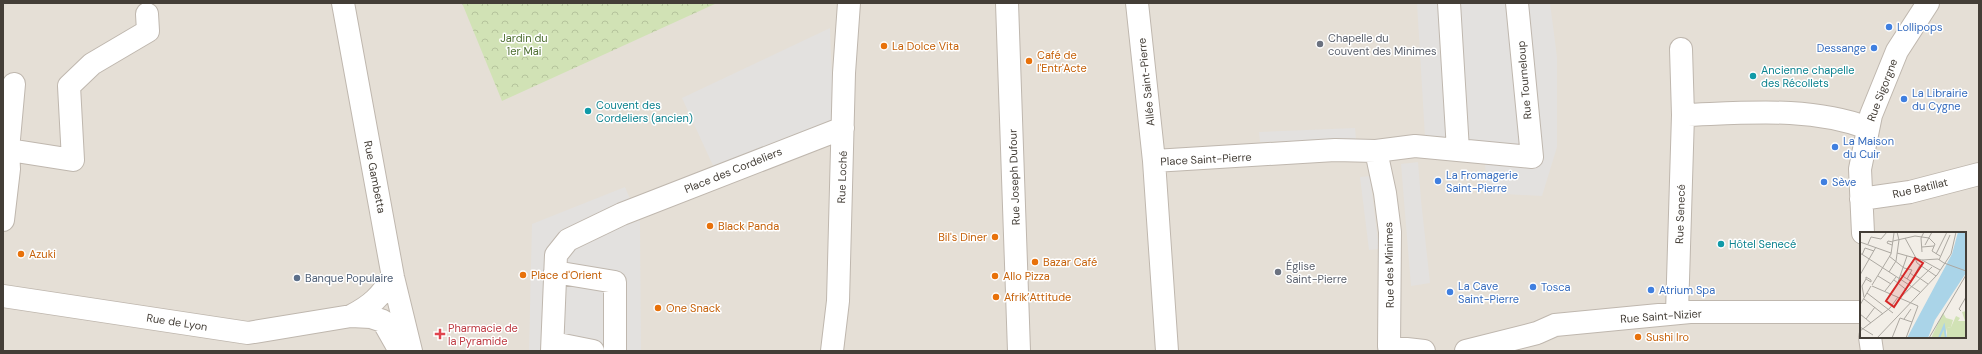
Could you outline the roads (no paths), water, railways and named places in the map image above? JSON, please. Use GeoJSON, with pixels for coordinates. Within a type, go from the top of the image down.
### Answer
{"type":"FeatureCollection","features":[{"type":"Feature","properties":{"kind":"street","name":"Rue Gambetta"},"geometry":{"type":"LineString","coordinates":[[343,3],[392,277],[411,351]]}},
{"type":"Feature","properties":{"kind":"street","name":"Rue Loché"},"geometry":{"type":"LineString","coordinates":[[832,351],[838,301],[844,73],[849,3]]}},
{"type":"Feature","properties":{"kind":"street","name":"Rue Joseph Dufour"},"geometry":{"type":"LineString","coordinates":[[1007,3],[1019,351]]}},
{"type":"Feature","properties":{"kind":"street","name":"Allée Saint-Pierre"},"geometry":{"type":"LineString","coordinates":[[1137,3],[1154,161]]}},
{"type":"Feature","properties":{"kind":"street"},"geometry":{"type":"LineString","coordinates":[[1376,150],[1415,146],[1458,150],[1448,3]]}},
{"type":"Feature","properties":{"kind":"street","name":"Rue Tourneloup"},"geometry":{"type":"LineString","coordinates":[[1458,150],[1532,157],[1517,3]]}},
{"type":"Feature","properties":{"kind":"street","name":"Rue Sigorgne"},"geometry":{"type":"LineString","coordinates":[[1863,232],[1860,169],[1870,115],[1897,51],[1928,3]]}},
{"type":"Feature","properties":{"kind":"street"},"geometry":{"type":"LineString","coordinates":[[5,150],[72,160],[69,86],[92,64],[148,31],[147,14]]}},
{"type":"Feature","properties":{"kind":"street","name":"Rue Senecé"},"geometry":{"type":"LineString","coordinates":[[1677,314],[1683,115],[1681,48]]}},
{"type":"Feature","properties":{"kind":"street"},"geometry":{"type":"LineString","coordinates":[[3,220],[9,168],[5,150],[14,84]]}},
{"type":"Feature","properties":{"kind":"street"},"geometry":{"type":"LineString","coordinates":[[1683,115],[1767,112],[1818,114],[1846,119],[1868,128]]}},
{"type":"Feature","properties":{"kind":"street","name":"Place des Cordeliers"},"geometry":{"type":"LineString","coordinates":[[553,347],[556,255],[568,240],[622,214],[843,128]]}},
{"type":"Feature","properties":{"kind":"street","name":"Place Saint-Pierre"},"geometry":{"type":"LineString","coordinates":[[1167,351],[1154,161],[1335,150],[1376,150]]}},
{"type":"Feature","properties":{"kind":"street","name":"Rue des Minimes"},"geometry":{"type":"LineString","coordinates":[[1376,150],[1385,193],[1390,232],[1389,347],[1424,351]]}},
{"type":"Feature","properties":{"kind":"street","name":"Rue Batillat"},"geometry":{"type":"LineString","coordinates":[[1861,199],[1910,192],[1979,174]]}},
{"type":"Feature","properties":{"kind":"street"},"geometry":{"type":"LineString","coordinates":[[555,272],[615,282],[615,351]]}},
{"type":"Feature","properties":{"kind":"street","name":"Rue de Lyon"},"geometry":{"type":"LineString","coordinates":[[351,316],[370,307],[382,294],[392,277]]}},
{"type":"Feature","properties":{"kind":"street","name":"Rue de Lyon"},"geometry":{"type":"LineString","coordinates":[[3,296],[248,333],[351,316],[371,317],[383,321],[400,351]]}},
{"type":"Feature","properties":{"kind":"street","name":"Rue Saint-Nizier"},"geometry":{"type":"LineString","coordinates":[[1466,351],[1537,333],[1555,325],[1677,314],[1860,312]]}},
{"type":"Feature","properties":{"kind":"street"},"geometry":{"type":"LineString","coordinates":[[1870,338],[1872,351]]}},
{"type":"Feature","properties":{"kind":"street"},"geometry":{"type":"LineString","coordinates":[[553,347],[593,351]]}},
{"type":"Feature","properties":{"kind":"place","name":"Lollipops"},"geometry":{"type":"Point","coordinates":[1889,27]}},
{"type":"Feature","properties":{"kind":"place","name":"Chapelle du couvent des Minimes"},"geometry":{"type":"Point","coordinates":[1320,44]}},
{"type":"Feature","properties":{"kind":"place","name":"La Dolce Vita"},"geometry":{"type":"Point","coordinates":[884,46]}},
{"type":"Feature","properties":{"kind":"place","name":"Dessange"},"geometry":{"type":"Point","coordinates":[1874,48]}},
{"type":"Feature","properties":{"kind":"place","name":"Café de l'Entr'Acte"},"geometry":{"type":"Point","coordinates":[1029,61]}},
{"type":"Feature","properties":{"kind":"place","name":"Ancienne chapelle des Récollets"},"geometry":{"type":"Point","coordinates":[1753,76]}},
{"type":"Feature","properties":{"kind":"place","name":"La Librairie du Cygne"},"geometry":{"type":"Point","coordinates":[1904,99]}},
{"type":"Feature","properties":{"kind":"place","name":"Couvent des Cordeliers (ancien)"},"geometry":{"type":"Point","coordinates":[588,111]}},
{"type":"Feature","properties":{"kind":"place","name":"La Maison du Cuir"},"geometry":{"type":"Point","coordinates":[1835,147]}},
{"type":"Feature","properties":{"kind":"place","name":"La Fromagerie Saint-Pierre"},"geometry":{"type":"Point","coordinates":[1438,181]}},
{"type":"Feature","properties":{"kind":"place","name":"Sève"},"geometry":{"type":"Point","coordinates":[1824,182]}},
{"type":"Feature","properties":{"kind":"place","name":"Black Panda"},"geometry":{"type":"Point","coordinates":[710,226]}},
{"type":"Feature","properties":{"kind":"place","name":"Bil's Diner"},"geometry":{"type":"Point","coordinates":[995,237]}},
{"type":"Feature","properties":{"kind":"place","name":"Hôtel Senecé"},"geometry":{"type":"Point","coordinates":[1721,244]}},
{"type":"Feature","properties":{"kind":"place","name":"Azuki"},"geometry":{"type":"Point","coordinates":[21,254]}},
{"type":"Feature","properties":{"kind":"place","name":"Bazar Café"},"geometry":{"type":"Point","coordinates":[1035,262]}},
{"type":"Feature","properties":{"kind":"place","name":"Église Saint-Pierre"},"geometry":{"type":"Point","coordinates":[1278,272]}},
{"type":"Feature","properties":{"kind":"place","name":"Place d'Orient"},"geometry":{"type":"Point","coordinates":[523,275]}},
{"type":"Feature","properties":{"kind":"place","name":"Allo Pizza"},"geometry":{"type":"Point","coordinates":[995,276]}},
{"type":"Feature","properties":{"kind":"place","name":"Banque Populaire"},"geometry":{"type":"Point","coordinates":[297,278]}},
{"type":"Feature","properties":{"kind":"place","name":"Tosca"},"geometry":{"type":"Point","coordinates":[1533,287]}},
{"type":"Feature","properties":{"kind":"place","name":"Atrium Spa"},"geometry":{"type":"Point","coordinates":[1651,290]}},
{"type":"Feature","properties":{"kind":"place","name":"La Cave Saint-Pierre"},"geometry":{"type":"Point","coordinates":[1450,292]}},
{"type":"Feature","properties":{"kind":"place","name":"Afrik’Attitude"},"geometry":{"type":"Point","coordinates":[996,297]}},
{"type":"Feature","properties":{"kind":"place","name":"One Snack"},"geometry":{"type":"Point","coordinates":[658,308]}},
{"type":"Feature","properties":{"kind":"place","name":"Pharmacie de la Pyramide"},"geometry":{"type":"Point","coordinates":[440,334]}},
{"type":"Feature","properties":{"kind":"place","name":"Sushi Iro"},"geometry":{"type":"Point","coordinates":[1638,337]}},
{"type":"Feature","properties":{"kind":"park label","name":"Jardin du 1er Mai"},"geometry":{"type":"Point","coordinates":[524,44]}}]}
